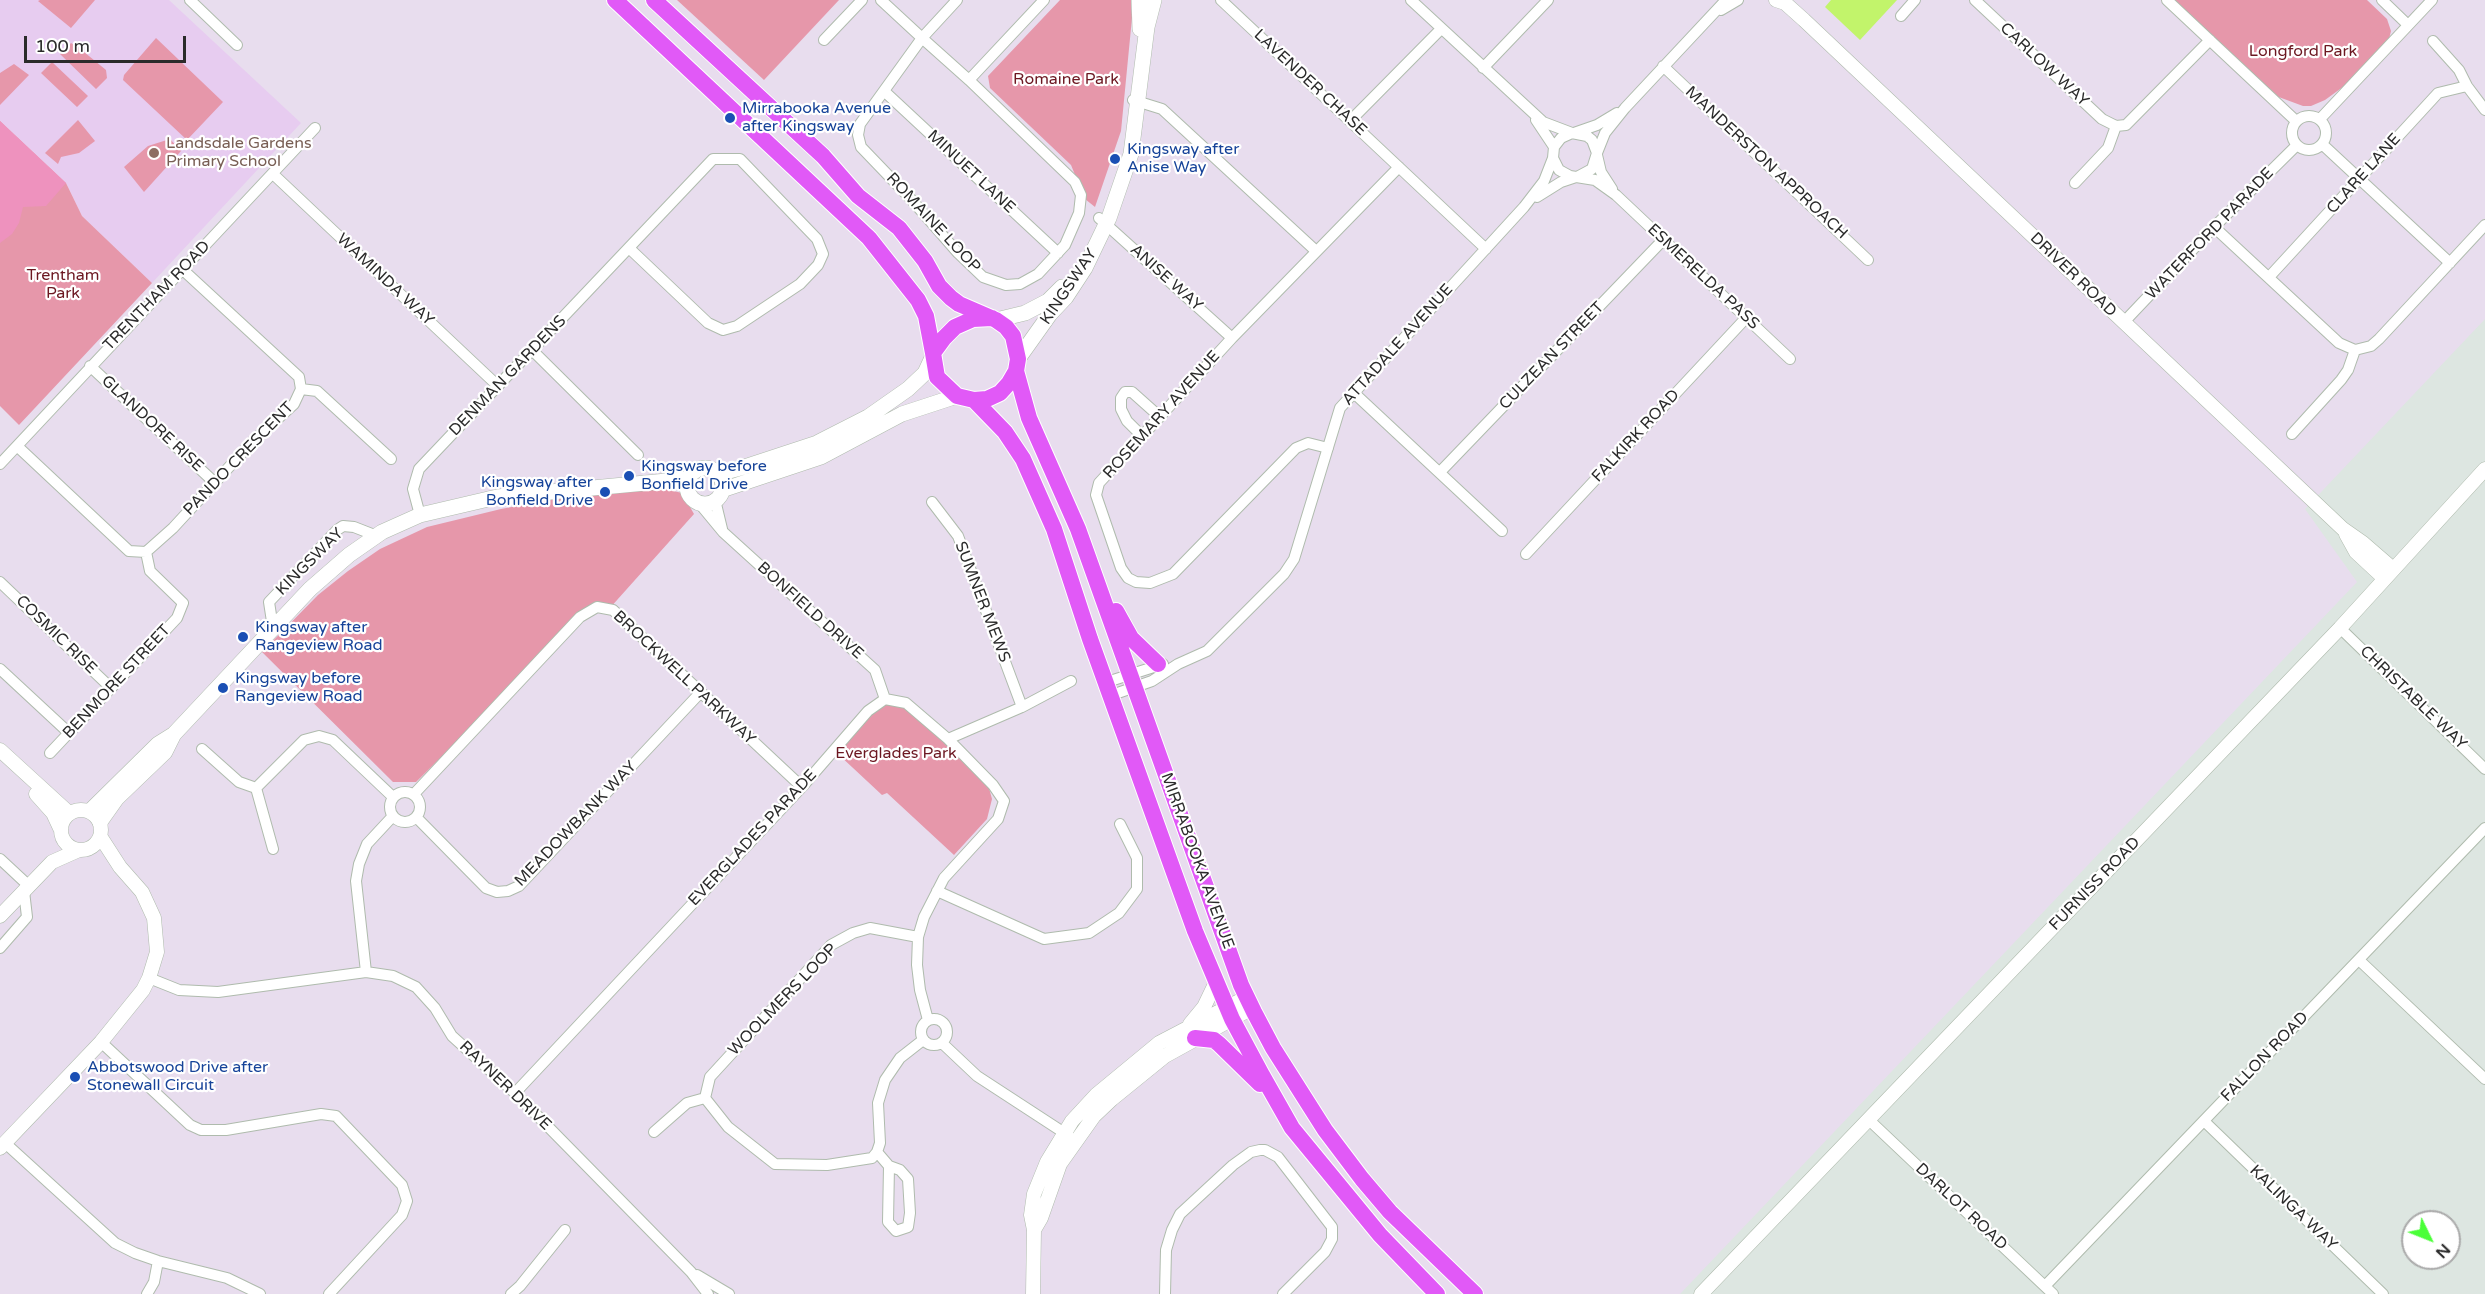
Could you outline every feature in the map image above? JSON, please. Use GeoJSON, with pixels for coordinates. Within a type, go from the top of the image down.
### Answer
{"type":"FeatureCollection","features":[{"type":"Feature","properties":{"kind":"main road"},"geometry":{"type":"LineString","coordinates":[[615,0],[869,238],[918,300],[926,316],[937,377],[965,398]]}},
{"type":"Feature","properties":{"kind":"main road"},"geometry":{"type":"LineString","coordinates":[[654,0],[823,156],[858,196],[899,228],[925,261],[939,286],[951,298],[959,304],[994,319],[1013,336],[1017,365],[1010,383],[999,393],[987,399],[965,398],[902,414],[821,457],[719,495],[710,503],[699,503],[691,497],[688,485],[694,472],[702,468],[711,469],[718,474],[723,484],[719,495]]}},
{"type":"Feature","properties":{"kind":"main road","name":"KINGSWAY"},"geometry":{"type":"LineString","coordinates":[[1135,101],[1140,38],[1139,0]]}},
{"type":"Feature","properties":{"kind":"main road","name":"KINGSWAY"},"geometry":{"type":"LineString","coordinates":[[1017,365],[1090,260],[1103,222],[1135,101],[1147,27],[1154,0]]}},
{"type":"Feature","properties":{"kind":"main road","name":"KINGSWAY"},"geometry":{"type":"LineString","coordinates":[[994,319],[1025,313],[1056,294],[1103,222]]}},
{"type":"Feature","properties":{"kind":"main road"},"geometry":{"type":"LineString","coordinates":[[718,474],[817,443],[868,417],[908,389],[925,373],[944,338],[955,327],[973,319],[994,319]]}},
{"type":"Feature","properties":{"kind":"main road","name":"MIRRABOOKA AVENUE"},"geometry":{"type":"LineString","coordinates":[[1017,365],[1029,418],[1078,530],[1249,1002],[1273,1048],[1326,1130],[1362,1179],[1390,1212],[1475,1294]]}},
{"type":"Feature","properties":{"kind":"main road","name":"MIRRABOOKA AVENUE"},"geometry":{"type":"LineString","coordinates":[[965,398],[1005,432],[1023,459],[1054,529],[1090,639],[1195,931],[1230,1012],[1277,1102],[1292,1128],[1380,1235],[1437,1294]]}},
{"type":"Feature","properties":{"kind":"main road","name":"KINGSWAY"},"geometry":{"type":"LineString","coordinates":[[97,823],[158,744],[174,734],[310,589],[349,555],[377,536],[420,515],[497,498],[639,483],[669,492],[682,493],[688,485]]}},
{"type":"Feature","properties":{"kind":"main road"},"geometry":{"type":"LineString","coordinates":[[1094,574],[1131,638],[1158,664]]}},
{"type":"Feature","properties":{"kind":"main road"},"geometry":{"type":"LineString","coordinates":[[1191,1033],[1219,1044],[1236,1058],[1277,1102]]}},
{"type":"Feature","properties":{"kind":"street"},"geometry":{"type":"LineString","coordinates":[[190,0],[237,45]]}},
{"type":"Feature","properties":{"kind":"street"},"geometry":{"type":"LineString","coordinates":[[824,40],[862,0]]}},
{"type":"Feature","properties":{"kind":"street","name":"ROMAINE LOOP"},"geometry":{"type":"LineString","coordinates":[[881,0],[969,80],[1075,182],[1081,195],[1079,213],[1065,245],[1038,274],[1020,284],[1006,285],[983,277],[861,147],[858,135],[860,124],[922,38]]}},
{"type":"Feature","properties":{"kind":"street"},"geometry":{"type":"LineString","coordinates":[[922,38],[957,0]]}},
{"type":"Feature","properties":{"kind":"street"},"geometry":{"type":"LineString","coordinates":[[969,80],[1044,0]]}},
{"type":"Feature","properties":{"kind":"street","name":"LAVENDER CHASE"},"geometry":{"type":"LineString","coordinates":[[1221,0],[1486,249]]}},
{"type":"Feature","properties":{"kind":"street"},"geometry":{"type":"LineString","coordinates":[[1411,0],[1543,122],[1572,133],[1580,133],[1592,140],[1597,154]]}},
{"type":"Feature","properties":{"kind":"street"},"geometry":{"type":"LineString","coordinates":[[1484,68],[1548,0]]}},
{"type":"Feature","properties":{"kind":"street"},"geometry":{"type":"LineString","coordinates":[[1527,108],[1554,153],[1559,170],[1570,176],[1578,177],[1592,169],[1605,133],[1624,108],[1726,0]]}},
{"type":"Feature","properties":{"kind":"street"},"geometry":{"type":"LineString","coordinates":[[1710,15],[1738,0]]}},
{"type":"Feature","properties":{"kind":"street","name":"DRIVER ROAD"},"geometry":{"type":"LineString","coordinates":[[1776,0],[1785,3],[1804,20],[2343,529],[2363,543],[2388,574]]}},
{"type":"Feature","properties":{"kind":"street","name":"DRIVER ROAD"},"geometry":{"type":"LineString","coordinates":[[1791,0],[1804,20]]}},
{"type":"Feature","properties":{"kind":"street"},"geometry":{"type":"LineString","coordinates":[[1900,16],[1915,0]]}},
{"type":"Feature","properties":{"kind":"street","name":"CARLOW WAY"},"geometry":{"type":"LineString","coordinates":[[1975,0],[2102,119],[2116,126]]}},
{"type":"Feature","properties":{"kind":"street"},"geometry":{"type":"LineString","coordinates":[[2167,0],[2296,121]]}},
{"type":"Feature","properties":{"kind":"street"},"geometry":{"type":"LineString","coordinates":[[2382,0],[2408,25]]}},
{"type":"Feature","properties":{"kind":"street"},"geometry":{"type":"LineString","coordinates":[[2320,119],[2432,0]]}},
{"type":"Feature","properties":{"kind":"street"},"geometry":{"type":"LineString","coordinates":[[1351,120],[1441,29]]}},
{"type":"Feature","properties":{"kind":"street"},"geometry":{"type":"LineString","coordinates":[[2075,183],[2108,148],[2116,126],[2126,124],[2210,40]]}},
{"type":"Feature","properties":{"kind":"street"},"geometry":{"type":"LineString","coordinates":[[2433,41],[2459,70],[2467,86],[2485,110]]}},
{"type":"Feature","properties":{"kind":"street","name":"MANDERSTON APPROACH"},"geometry":{"type":"LineString","coordinates":[[1663,66],[1868,260]]}},
{"type":"Feature","properties":{"kind":"street","name":"CLARE LANE"},"geometry":{"type":"LineString","coordinates":[[2270,276],[2438,93],[2467,86]]}},
{"type":"Feature","properties":{"kind":"street","name":"MINUET LANE"},"geometry":{"type":"LineString","coordinates":[[884,91],[1058,253]]}},
{"type":"Feature","properties":{"kind":"street"},"geometry":{"type":"LineString","coordinates":[[1135,101],[1162,109],[1316,251]]}},
{"type":"Feature","properties":{"kind":"street"},"geometry":{"type":"LineString","coordinates":[[1554,153],[1561,138],[1597,125],[1624,108]]}},
{"type":"Feature","properties":{"kind":"street"},"geometry":{"type":"LineString","coordinates":[[2307,115],[2320,119],[2326,130],[2322,144],[2312,150],[2297,145],[2292,135],[2296,121],[2307,115]]}},
{"type":"Feature","properties":{"kind":"street","name":"TRENTHAM ROAD"},"geometry":{"type":"LineString","coordinates":[[0,464],[315,128]]}},
{"type":"Feature","properties":{"kind":"street"},"geometry":{"type":"LineString","coordinates":[[2322,144],[2450,263]]}},
{"type":"Feature","properties":{"kind":"street","name":"WATERFORD PARADE"},"geometry":{"type":"LineString","coordinates":[[2123,323],[2214,227],[2297,145]]}},
{"type":"Feature","properties":{"kind":"street","name":"ATTADALE AVENUE"},"geometry":{"type":"LineString","coordinates":[[1132,681],[1152,681],[1178,664],[1207,651],[1284,574],[1294,559],[1340,408],[1524,207],[1544,181],[1554,153]]}},
{"type":"Feature","properties":{"kind":"street","name":"ESMERELDA PASS"},"geometry":{"type":"LineString","coordinates":[[1597,154],[1601,172],[1616,195]]}},
{"type":"Feature","properties":{"kind":"street","name":"DENMAN GARDENS"},"geometry":{"type":"LineString","coordinates":[[420,515],[413,489],[419,469],[713,159],[740,159],[818,239],[823,254],[818,265],[800,284],[737,326],[723,330],[708,323],[630,249]]}},
{"type":"Feature","properties":{"kind":"street","name":"ROSEMARY AVENUE"},"geometry":{"type":"LineString","coordinates":[[1328,448],[1308,443],[1296,448],[1179,569],[1150,582],[1136,582],[1128,578],[1121,568],[1096,495],[1099,483],[1232,338],[1399,167]]}},
{"type":"Feature","properties":{"kind":"street","name":"WAMINDA WAY"},"geometry":{"type":"LineString","coordinates":[[273,174],[498,386]]}},
{"type":"Feature","properties":{"kind":"street","name":"ATTADALE AVENUE"},"geometry":{"type":"LineString","coordinates":[[1524,207],[1541,193],[1578,177]]}},
{"type":"Feature","properties":{"kind":"street","name":"ESMERELDA PASS"},"geometry":{"type":"LineString","coordinates":[[1578,177],[1595,180],[1616,195],[1791,359]]}},
{"type":"Feature","properties":{"kind":"street","name":"ANISE WAY"},"geometry":{"type":"LineString","coordinates":[[1103,222],[1232,338]]}},
{"type":"Feature","properties":{"kind":"street"},"geometry":{"type":"LineString","coordinates":[[2214,227],[2270,276],[2339,343],[2355,350],[2371,346],[2379,339],[2485,225]]}},
{"type":"Feature","properties":{"kind":"street","name":"CULZEAN STREET"},"geometry":{"type":"LineString","coordinates":[[1440,472],[1663,240]]}},
{"type":"Feature","properties":{"kind":"street","name":"PANDO CRESCENT"},"geometry":{"type":"LineString","coordinates":[[146,552],[173,528],[253,441],[294,404],[301,389],[299,377],[182,269]]}},
{"type":"Feature","properties":{"kind":"street","name":"FALKIRK ROAD"},"geometry":{"type":"LineString","coordinates":[[1526,554],[1746,318]]}},
{"type":"Feature","properties":{"kind":"street"},"geometry":{"type":"LineString","coordinates":[[2292,434],[2341,380],[2348,370],[2355,350]]}},
{"type":"Feature","properties":{"kind":"street"},"geometry":{"type":"LineString","coordinates":[[532,351],[638,455]]}},
{"type":"Feature","properties":{"kind":"street","name":"GLANDORE RISE"},"geometry":{"type":"LineString","coordinates":[[90,366],[214,482]]}},
{"type":"Feature","properties":{"kind":"street","name":"PANDO CRESCENT"},"geometry":{"type":"LineString","coordinates":[[301,389],[317,391],[391,459]]}},
{"type":"Feature","properties":{"kind":"street"},"geometry":{"type":"LineString","coordinates":[[1142,436],[1127,421],[1120,409],[1121,398],[1125,392],[1132,392],[1160,417]]}},
{"type":"Feature","properties":{"kind":"street"},"geometry":{"type":"LineString","coordinates":[[1354,393],[1502,531]]}},
{"type":"Feature","properties":{"kind":"street"},"geometry":{"type":"LineString","coordinates":[[17,446],[129,551],[146,552]]}},
{"type":"Feature","properties":{"kind":"street","name":"FURNISS ROAD"},"geometry":{"type":"LineString","coordinates":[[1701,1294],[2340,628],[2485,469]]}},
{"type":"Feature","properties":{"kind":"street"},"geometry":{"type":"LineString","coordinates":[[719,495],[723,532]]}},
{"type":"Feature","properties":{"kind":"street","name":"SUMNER MEWS"},"geometry":{"type":"LineString","coordinates":[[932,502],[958,536],[1022,707]]}},
{"type":"Feature","properties":{"kind":"street","name":"BONFIELD DRIVE"},"geometry":{"type":"LineString","coordinates":[[699,503],[723,532],[874,670],[885,699]]}},
{"type":"Feature","properties":{"kind":"street","name":"KINGSWAY"},"geometry":{"type":"LineString","coordinates":[[273,628],[269,602],[337,530],[343,526],[354,527],[377,536]]}},
{"type":"Feature","properties":{"kind":"street","name":"BENMORE STREET"},"geometry":{"type":"LineString","coordinates":[[50,753],[177,618],[183,603],[150,571],[146,552]]}},
{"type":"Feature","properties":{"kind":"street","name":"COSMIC RISE"},"geometry":{"type":"LineString","coordinates":[[0,582],[111,688]]}},
{"type":"Feature","properties":{"kind":"street","name":"BROCKWELL PARKWAY"},"geometry":{"type":"LineString","coordinates":[[414,794],[580,617],[597,607],[613,610],[802,787]]}},
{"type":"Feature","properties":{"kind":"street","name":"CHRISTABLE WAY"},"geometry":{"type":"LineString","coordinates":[[2340,628],[2485,769]]}},
{"type":"Feature","properties":{"kind":"street","name":"ATTADALE AVENUE"},"geometry":{"type":"LineString","coordinates":[[1109,688],[1132,681],[1158,664],[1178,664]]}},
{"type":"Feature","properties":{"kind":"street"},"geometry":{"type":"LineString","coordinates":[[0,669],[69,733]]}},
{"type":"Feature","properties":{"kind":"street"},"geometry":{"type":"LineString","coordinates":[[948,739],[1022,707],[1071,681]]}},
{"type":"Feature","properties":{"kind":"street","name":"MEADOWBANK WAY"},"geometry":{"type":"LineString","coordinates":[[417,818],[486,888],[497,892],[508,891],[519,886],[700,693]]}},
{"type":"Feature","properties":{"kind":"street"},"geometry":{"type":"LineString","coordinates":[[885,699],[906,703],[948,739],[993,785],[1004,801],[998,819],[944,878],[924,917],[918,937],[918,980],[928,1020]]}},
{"type":"Feature","properties":{"kind":"street","name":"EVERGLADES PARADE"},"geometry":{"type":"LineString","coordinates":[[515,1093],[802,787],[868,711],[885,699]]}},
{"type":"Feature","properties":{"kind":"street"},"geometry":{"type":"LineString","coordinates":[[256,788],[304,740],[319,736],[333,740],[393,797]]}},
{"type":"Feature","properties":{"kind":"street"},"geometry":{"type":"LineString","coordinates":[[202,749],[239,782],[256,788]]}},
{"type":"Feature","properties":{"kind":"street"},"geometry":{"type":"LineString","coordinates":[[0,750],[69,813]]}},
{"type":"Feature","properties":{"kind":"street"},"geometry":{"type":"LineString","coordinates":[[0,760],[53,813],[66,844],[84,849],[120,867]]}},
{"type":"Feature","properties":{"kind":"street"},"geometry":{"type":"LineString","coordinates":[[256,788],[273,849]]}},
{"type":"Feature","properties":{"kind":"street"},"geometry":{"type":"LineString","coordinates":[[402,792],[414,794],[421,806],[417,818],[405,823],[393,816],[390,805],[393,797],[402,792]]}},
{"type":"Feature","properties":{"kind":"street"},"geometry":{"type":"LineString","coordinates":[[52,862],[63,819],[69,813],[82,809],[97,823],[120,867],[142,892],[154,918],[157,952],[143,990],[101,1042],[2,1145],[115,1243],[158,1261],[227,1278],[260,1294]]}},
{"type":"Feature","properties":{"kind":"street"},"geometry":{"type":"LineString","coordinates":[[366,972],[356,881],[359,864],[367,844],[393,816]]}},
{"type":"Feature","properties":{"kind":"street"},"geometry":{"type":"LineString","coordinates":[[0,916],[52,862],[95,844],[97,823]]}},
{"type":"Feature","properties":{"kind":"street"},"geometry":{"type":"LineString","coordinates":[[937,891],[1044,939],[1089,933],[1119,913],[1137,889],[1137,858],[1120,824]]}},
{"type":"Feature","properties":{"kind":"street","name":"FALLON ROAD"},"geometry":{"type":"LineString","coordinates":[[2049,1290],[2204,1121],[2485,828]]}},
{"type":"Feature","properties":{"kind":"street"},"geometry":{"type":"LineString","coordinates":[[0,860],[26,888],[27,917],[0,948]]}},
{"type":"Feature","properties":{"kind":"street","name":"WOOLMERS LOOP"},"geometry":{"type":"LineString","coordinates":[[705,1098],[710,1077],[831,945],[853,933],[870,928],[918,937]]}},
{"type":"Feature","properties":{"kind":"street"},"geometry":{"type":"LineString","coordinates":[[2359,960],[2485,1079]]}},
{"type":"Feature","properties":{"kind":"street","name":"RAYNER DRIVE"},"geometry":{"type":"LineString","coordinates":[[149,978],[179,990],[218,992],[366,972],[393,976],[416,987],[435,1008],[452,1036],[515,1093],[691,1272],[708,1294]]}},
{"type":"Feature","properties":{"kind":"street"},"geometry":{"type":"LineString","coordinates":[[1191,1033],[1216,982]]}},
{"type":"Feature","properties":{"kind":"street"},"geometry":{"type":"LineString","coordinates":[[1033,1294],[1034,1230],[1041,1218],[1070,1137],[1191,1033],[1249,1002]]}},
{"type":"Feature","properties":{"kind":"street"},"geometry":{"type":"LineString","coordinates":[[937,1019],[944,1024],[947,1036],[942,1043],[934,1046],[923,1040],[920,1031],[928,1020],[937,1019]]}},
{"type":"Feature","properties":{"kind":"street"},"geometry":{"type":"LineString","coordinates":[[654,1132],[687,1103],[705,1098],[728,1127],[775,1164],[827,1165],[872,1158],[878,1152],[880,1143],[877,1119],[882,1088],[897,1062],[923,1040]]}},
{"type":"Feature","properties":{"kind":"street"},"geometry":{"type":"LineString","coordinates":[[101,1042],[190,1125],[201,1130],[226,1130],[321,1114],[336,1116],[402,1185],[407,1201],[402,1215],[329,1294]]}},
{"type":"Feature","properties":{"kind":"street"},"geometry":{"type":"LineString","coordinates":[[942,1043],[977,1076],[1070,1137]]}},
{"type":"Feature","properties":{"kind":"street","name":"DARLOT ROAD"},"geometry":{"type":"LineString","coordinates":[[1869,1119],[2049,1290]]}},
{"type":"Feature","properties":{"kind":"street","name":"KALINGA WAY"},"geometry":{"type":"LineString","coordinates":[[2204,1121],[2383,1294]]}},
{"type":"Feature","properties":{"kind":"street"},"geometry":{"type":"LineString","coordinates":[[1165,1294],[1166,1250],[1180,1214],[1233,1164],[1251,1152],[1260,1150],[1265,1150],[1278,1157],[1332,1227],[1332,1239],[1325,1252],[1283,1294]]}},
{"type":"Feature","properties":{"kind":"street"},"geometry":{"type":"LineString","coordinates":[[878,1152],[889,1166],[900,1170],[908,1179],[910,1213],[908,1227],[896,1231],[888,1222],[889,1166]]}},
{"type":"Feature","properties":{"kind":"street"},"geometry":{"type":"LineString","coordinates":[[512,1294],[524,1290],[566,1230]]}},
{"type":"Feature","properties":{"kind":"street"},"geometry":{"type":"LineString","coordinates":[[147,1294],[154,1282],[158,1261]]}},
{"type":"Feature","properties":{"kind":"street","name":"RAYNER DRIVE"},"geometry":{"type":"LineString","coordinates":[[691,1272],[729,1294]]}},
{"type":"Feature","properties":{"kind":"shaded area","name":"Landsdale Gardens Primary School"},"geometry":{"type":"Polygon","coordinates":[[[0,0],[169,0],[301,123],[152,283],[82,216],[66,183],[0,121],[0,0]]]}},
{"type":"Feature","properties":{"kind":"shaded area"},"geometry":{"type":"Polygon","coordinates":[[[1831,0],[1897,0],[1860,40],[1825,7],[1831,0]]]}},
{"type":"Feature","properties":{"kind":"shaded area"},"geometry":{"type":"Polygon","coordinates":[[[0,121],[66,183],[46,206],[23,207],[19,223],[12,234],[0,243],[0,121]]]}},
{"type":"Feature","properties":{"kind":"shaded area"},"geometry":{"type":"Polygon","coordinates":[[[2485,319],[2485,1294],[1680,1294],[2357,582],[2305,509],[2485,319]]]}},
{"type":"Feature","properties":{"kind":"green space"},"geometry":{"type":"Polygon","coordinates":[[[95,0],[71,28],[38,1],[95,0]]]}},
{"type":"Feature","properties":{"kind":"green space"},"geometry":{"type":"Polygon","coordinates":[[[677,0],[839,0],[764,80],[677,0]]]}},
{"type":"Feature","properties":{"kind":"green space","name":"Romaine Park"},"geometry":{"type":"Polygon","coordinates":[[[1060,0],[1131,0],[1132,18],[1121,131],[1095,207],[1085,199],[1071,165],[990,88],[988,76],[1060,0]]]}},
{"type":"Feature","properties":{"kind":"green space","name":"Longford Park"},"geometry":{"type":"Polygon","coordinates":[[[2172,0],[2367,0],[2387,19],[2391,31],[2389,39],[2347,84],[2325,100],[2311,106],[2303,106],[2276,96],[2172,0]]]}},
{"type":"Feature","properties":{"kind":"green space"},"geometry":{"type":"Polygon","coordinates":[[[156,38],[223,102],[187,140],[123,80],[124,75],[156,38]]]}},
{"type":"Feature","properties":{"kind":"green space"},"geometry":{"type":"Polygon","coordinates":[[[71,43],[106,70],[107,78],[96,89],[60,54],[71,43]]]}},
{"type":"Feature","properties":{"kind":"green space"},"geometry":{"type":"Polygon","coordinates":[[[52,62],[88,96],[77,107],[41,73],[52,62]]]}},
{"type":"Feature","properties":{"kind":"green space"},"geometry":{"type":"Polygon","coordinates":[[[14,64],[29,75],[0,105],[0,73],[14,64]]]}},
{"type":"Feature","properties":{"kind":"green space"},"geometry":{"type":"Polygon","coordinates":[[[78,120],[95,141],[79,153],[61,157],[58,164],[45,153],[78,120]]]}},
{"type":"Feature","properties":{"kind":"green space","name":"Trentham Park"},"geometry":{"type":"Polygon","coordinates":[[[0,121],[66,183],[82,216],[152,283],[19,425],[0,406],[0,121]]]}},
{"type":"Feature","properties":{"kind":"green space"},"geometry":{"type":"Polygon","coordinates":[[[170,139],[181,151],[144,192],[124,167],[148,146],[170,139]]]}},
{"type":"Feature","properties":{"kind":"green space"},"geometry":{"type":"Polygon","coordinates":[[[639,483],[682,493],[694,514],[609,609],[590,611],[416,782],[393,782],[262,652],[318,595],[348,571],[380,549],[427,527],[501,509],[639,483]]]}},
{"type":"Feature","properties":{"kind":"green space","name":"Everglades Park"},"geometry":{"type":"Polygon","coordinates":[[[884,704],[904,708],[945,743],[989,788],[992,799],[987,819],[954,855],[887,793],[882,795],[838,754],[871,715],[884,704]]]}},
{"type":"Feature","properties":{"kind":"place","name":"Mirrabooka Avenue after Kingsway"},"geometry":{"type":"Point","coordinates":[730,118]}},
{"type":"Feature","properties":{"kind":"place","name":"Landsdale Gardens Primary School"},"geometry":{"type":"Point","coordinates":[154,153]}},
{"type":"Feature","properties":{"kind":"place","name":"Kingsway after Anise Way"},"geometry":{"type":"Point","coordinates":[1115,159]}},
{"type":"Feature","properties":{"kind":"place","name":"Kingsway before Bonfield Drive"},"geometry":{"type":"Point","coordinates":[629,476]}},
{"type":"Feature","properties":{"kind":"place","name":"Kingsway after Bonfield Drive"},"geometry":{"type":"Point","coordinates":[605,492]}},
{"type":"Feature","properties":{"kind":"place","name":"Kingsway after Rangeview Road"},"geometry":{"type":"Point","coordinates":[243,637]}},
{"type":"Feature","properties":{"kind":"place","name":"Kingsway before Rangeview Road"},"geometry":{"type":"Point","coordinates":[223,688]}},
{"type":"Feature","properties":{"kind":"place","name":"Abbotswood Drive after Stonewall Circuit"},"geometry":{"type":"Point","coordinates":[75,1077]}}]}
